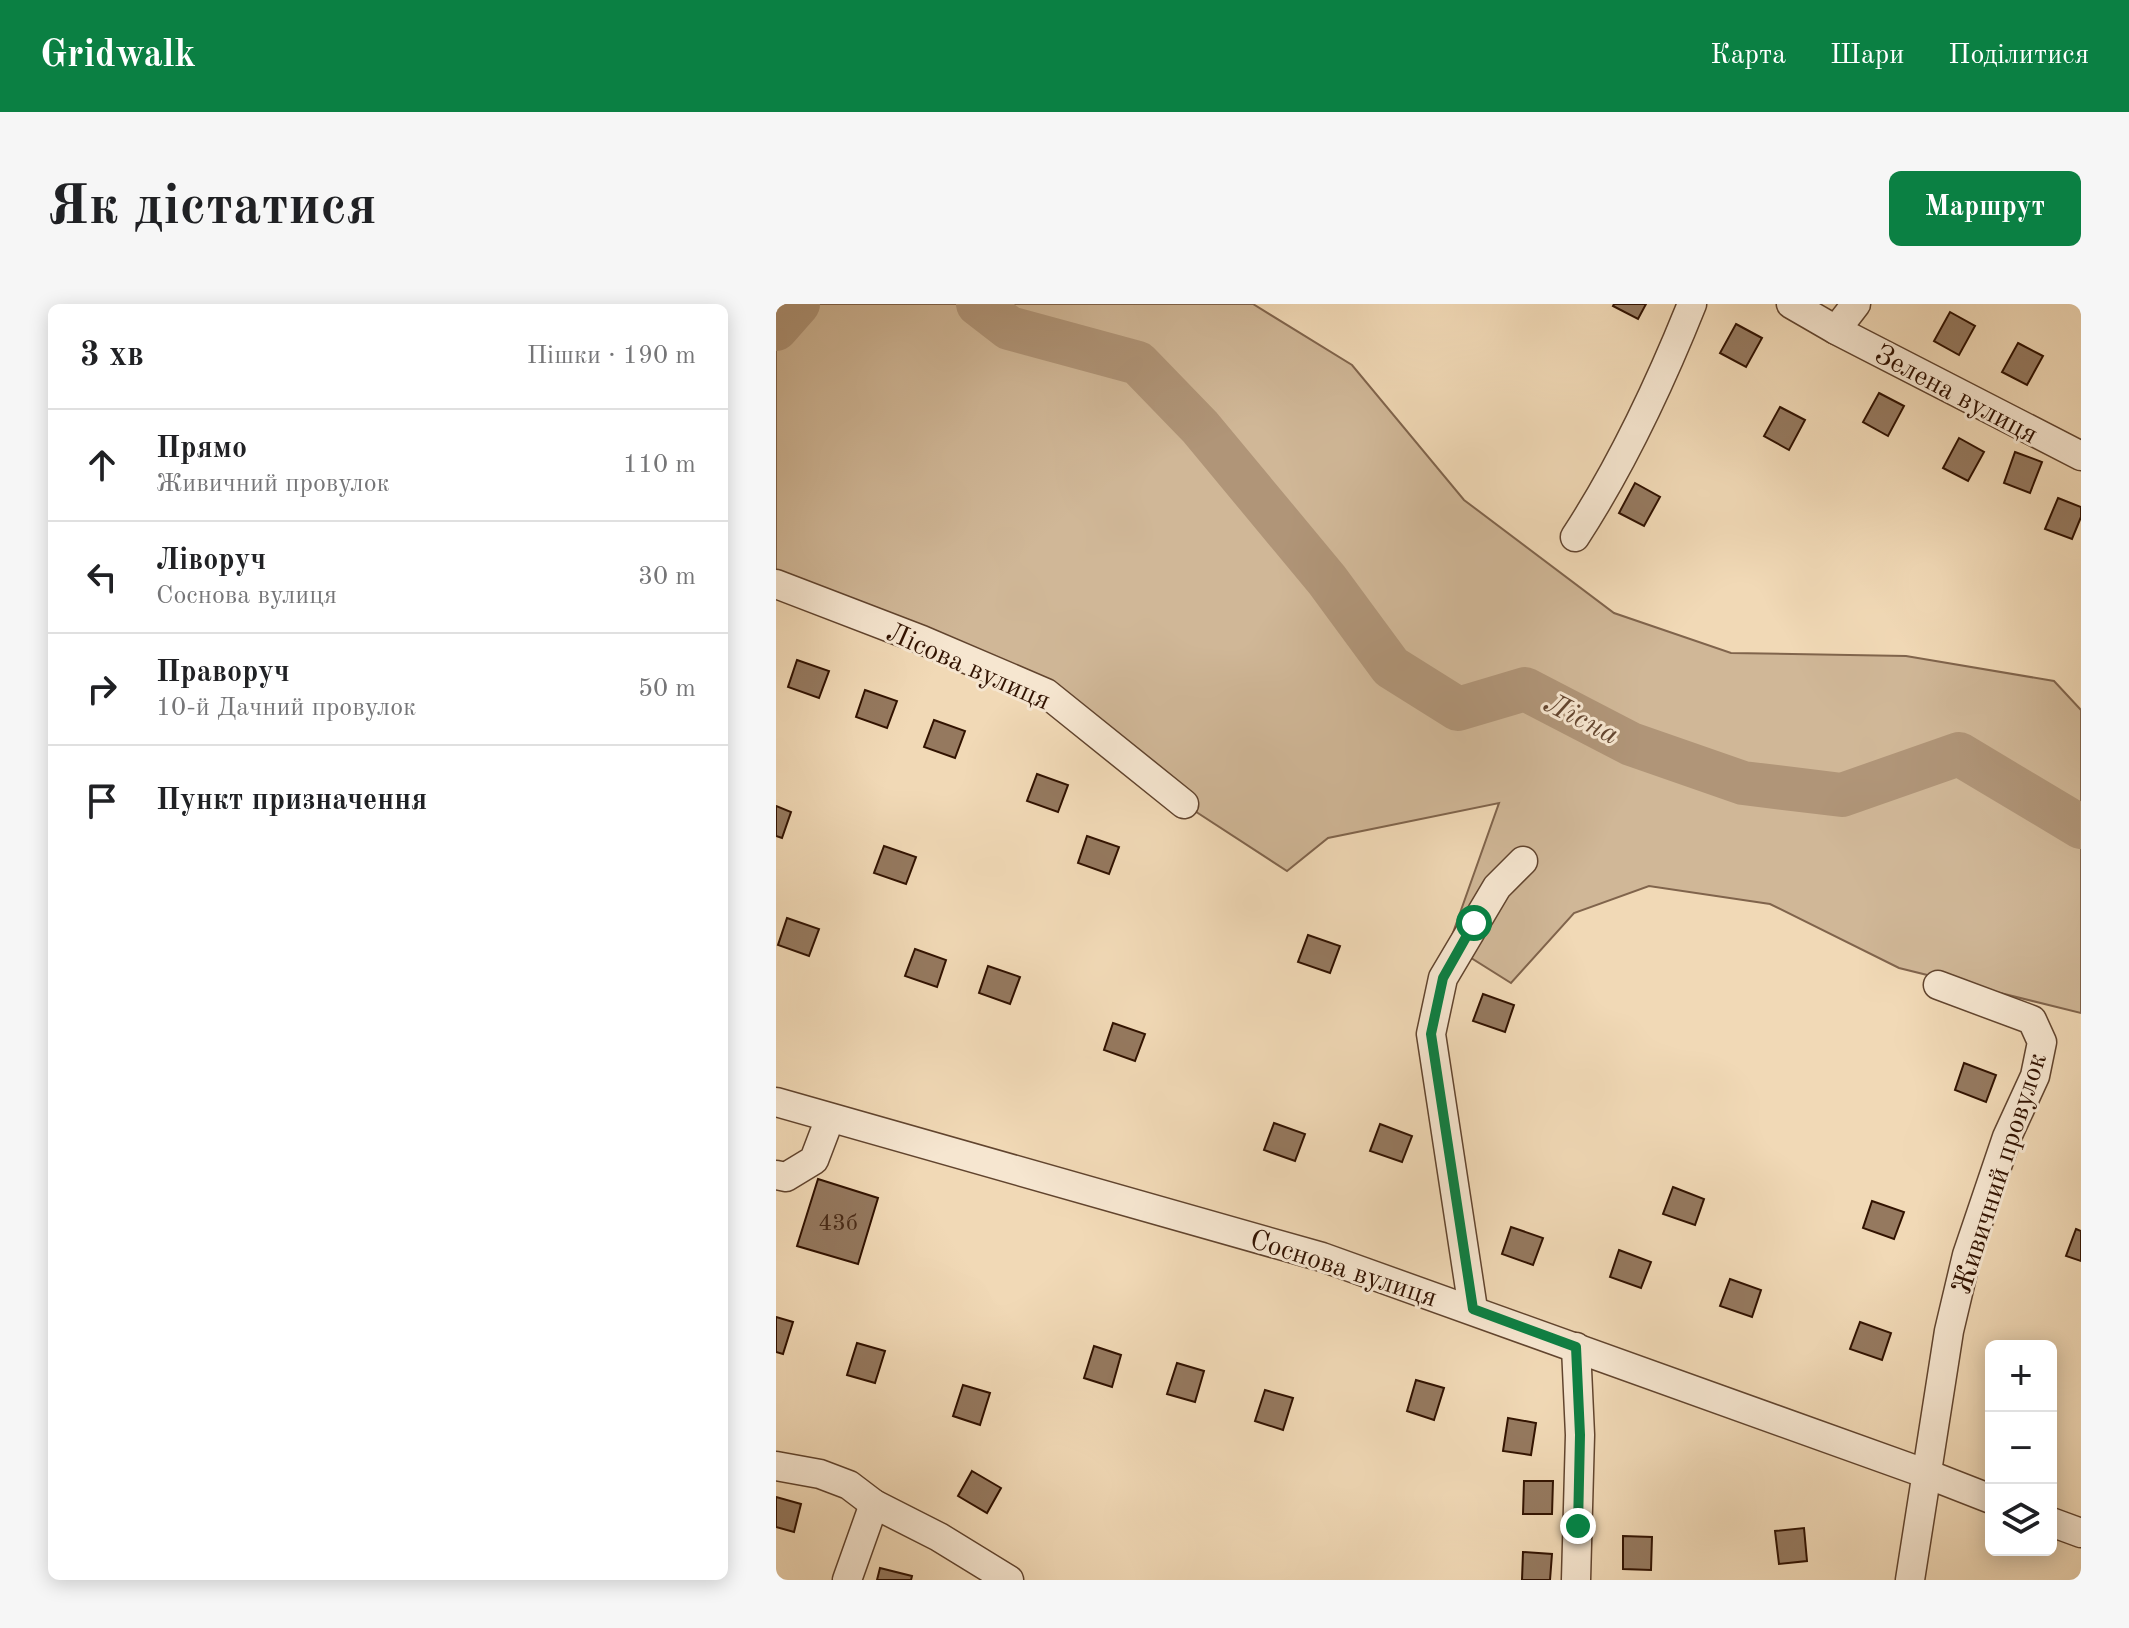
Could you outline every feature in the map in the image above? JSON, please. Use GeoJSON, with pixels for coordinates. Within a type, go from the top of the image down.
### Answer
{"type":"FeatureCollection","features":[{"type":"Feature","properties":{"kind":"street"},"geometry":{"type":"LineString","coordinates":[[1575,537],[1599,500],[1672,354],[1692,304]]}},
{"type":"Feature","properties":{"kind":"street","name":"Зелена вулиця"},"geometry":{"type":"LineString","coordinates":[[1791,304],[2081,456]]}},
{"type":"Feature","properties":{"kind":"street"},"geometry":{"type":"LineString","coordinates":[[1836,330],[1856,304]]}},
{"type":"Feature","properties":{"kind":"street","name":"Лісова вулиця"},"geometry":{"type":"LineString","coordinates":[[776,585],[922,640],[1046,693],[1184,804]]}},
{"type":"Feature","properties":{"kind":"street"},"geometry":{"type":"LineString","coordinates":[[1473,1309],[1431,1034],[1443,978],[1497,887],[1523,861]]}},
{"type":"Feature","properties":{"kind":"street","name":"Живичний провулок"},"geometry":{"type":"LineString","coordinates":[[1910,1580],[1949,1331],[1967,1255],[2007,1137],[2035,1076],[2042,1042],[2032,1020],[1938,985]]}},
{"type":"Feature","properties":{"kind":"street","name":"Соснова вулиця"},"geometry":{"type":"LineString","coordinates":[[776,1102],[1264,1239],[1473,1309],[1985,1497]]}},
{"type":"Feature","properties":{"kind":"street"},"geometry":{"type":"LineString","coordinates":[[776,1175],[786,1177],[814,1160],[830,1118]]}},
{"type":"Feature","properties":{"kind":"street"},"geometry":{"type":"LineString","coordinates":[[1576,1347],[1580,1435],[1576,1580]]}},
{"type":"Feature","properties":{"kind":"street"},"geometry":{"type":"LineString","coordinates":[[776,1466],[820,1474],[849,1485],[874,1504],[939,1537],[1009,1580]]}},
{"type":"Feature","properties":{"kind":"street"},"geometry":{"type":"LineString","coordinates":[[847,1580],[874,1504]]}},
{"type":"Feature","properties":{"kind":"street"},"geometry":{"type":"LineString","coordinates":[[2057,1524],[2081,1533]]}},
{"type":"Feature","properties":{"kind":"shaded area"},"geometry":{"type":"Polygon","coordinates":[[[776,304],[1253,304],[1352,365],[1464,500],[1614,613],[1731,653],[1906,656],[2054,681],[2081,710],[2081,1013],[1899,968],[1770,904],[1649,886],[1574,913],[1511,983],[1449,944],[1499,803],[1328,838],[1287,871],[1184,804],[1046,693],[776,584],[776,304]]]}},
{"type":"Feature","properties":{"kind":"building"},"geometry":{"type":"Polygon","coordinates":[[[1614,304],[1646,304],[1638,319],[1614,304]]]}},
{"type":"Feature","properties":{"kind":"building"},"geometry":{"type":"Polygon","coordinates":[[[1950,312],[1975,326],[1959,355],[1934,341],[1950,312]]]}},
{"type":"Feature","properties":{"kind":"building"},"geometry":{"type":"Polygon","coordinates":[[[1736,324],[1762,338],[1746,367],[1720,353],[1736,324]]]}},
{"type":"Feature","properties":{"kind":"building"},"geometry":{"type":"Polygon","coordinates":[[[2018,343],[2043,356],[2027,385],[2002,372],[2018,343]]]}},
{"type":"Feature","properties":{"kind":"building"},"geometry":{"type":"Polygon","coordinates":[[[1879,393],[1904,406],[1888,436],[1863,422],[1879,393]]]}},
{"type":"Feature","properties":{"kind":"building"},"geometry":{"type":"Polygon","coordinates":[[[1780,407],[1805,420],[1789,450],[1764,436],[1780,407]]]}},
{"type":"Feature","properties":{"kind":"building"},"geometry":{"type":"Polygon","coordinates":[[[1959,438],[1984,452],[1968,481],[1943,468],[1959,438]]]}},
{"type":"Feature","properties":{"kind":"building"},"geometry":{"type":"Polygon","coordinates":[[[2015,452],[2042,462],[2030,493],[2004,483],[2015,452]]]}},
{"type":"Feature","properties":{"kind":"building"},"geometry":{"type":"Polygon","coordinates":[[[1635,483],[1660,497],[1644,526],[1619,513],[1635,483]]]}},
{"type":"Feature","properties":{"kind":"building"},"geometry":{"type":"Polygon","coordinates":[[[2058,498],[2081,507],[2081,517],[2072,539],[2045,529],[2058,498]]]}},
{"type":"Feature","properties":{"kind":"building"},"geometry":{"type":"Polygon","coordinates":[[[797,660],[829,671],[819,698],[788,687],[797,660]]]}},
{"type":"Feature","properties":{"kind":"building"},"geometry":{"type":"Polygon","coordinates":[[[865,690],[897,701],[887,728],[856,717],[865,690]]]}},
{"type":"Feature","properties":{"kind":"building"},"geometry":{"type":"Polygon","coordinates":[[[934,720],[965,731],[955,758],[924,747],[934,720]]]}},
{"type":"Feature","properties":{"kind":"building"},"geometry":{"type":"Polygon","coordinates":[[[1037,774],[1068,785],[1058,812],[1027,801],[1037,774]]]}},
{"type":"Feature","properties":{"kind":"building"},"geometry":{"type":"Polygon","coordinates":[[[776,806],[791,812],[782,838],[776,836],[776,806]]]}},
{"type":"Feature","properties":{"kind":"building"},"geometry":{"type":"Polygon","coordinates":[[[1087,836],[1119,847],[1109,874],[1078,863],[1087,836]]]}},
{"type":"Feature","properties":{"kind":"building"},"geometry":{"type":"Polygon","coordinates":[[[884,846],[916,857],[906,884],[874,873],[884,846]]]}},
{"type":"Feature","properties":{"kind":"building"},"geometry":{"type":"Polygon","coordinates":[[[787,918],[819,929],[809,956],[778,945],[787,918]]]}},
{"type":"Feature","properties":{"kind":"building"},"geometry":{"type":"Polygon","coordinates":[[[1308,935],[1340,946],[1330,973],[1298,962],[1308,935]]]}},
{"type":"Feature","properties":{"kind":"building"},"geometry":{"type":"Polygon","coordinates":[[[915,949],[946,960],[937,987],[905,976],[915,949]]]}},
{"type":"Feature","properties":{"kind":"building"},"geometry":{"type":"Polygon","coordinates":[[[988,966],[1020,977],[1010,1004],[979,993],[988,966]]]}},
{"type":"Feature","properties":{"kind":"building"},"geometry":{"type":"Polygon","coordinates":[[[1483,994],[1514,1005],[1505,1032],[1473,1021],[1483,994]]]}},
{"type":"Feature","properties":{"kind":"building"},"geometry":{"type":"Polygon","coordinates":[[[1113,1023],[1145,1034],[1135,1061],[1104,1050],[1113,1023]]]}},
{"type":"Feature","properties":{"kind":"building"},"geometry":{"type":"Polygon","coordinates":[[[1964,1063],[1996,1075],[1986,1102],[1955,1090],[1964,1063]]]}},
{"type":"Feature","properties":{"kind":"building"},"geometry":{"type":"Polygon","coordinates":[[[1274,1123],[1305,1134],[1295,1161],[1264,1150],[1274,1123]]]}},
{"type":"Feature","properties":{"kind":"building"},"geometry":{"type":"Polygon","coordinates":[[[1380,1124],[1412,1136],[1402,1162],[1370,1151],[1380,1124]]]}},
{"type":"Feature","properties":{"kind":"building"},"geometry":{"type":"Polygon","coordinates":[[[818,1179],[878,1198],[858,1264],[797,1246],[818,1179]]]}},
{"type":"Feature","properties":{"kind":"building"},"geometry":{"type":"Polygon","coordinates":[[[1673,1187],[1704,1199],[1695,1225],[1663,1214],[1673,1187]]]}},
{"type":"Feature","properties":{"kind":"building"},"geometry":{"type":"Polygon","coordinates":[[[1872,1201],[1904,1212],[1894,1239],[1863,1228],[1872,1201]]]}},
{"type":"Feature","properties":{"kind":"building"},"geometry":{"type":"Polygon","coordinates":[[[1511,1227],[1543,1238],[1533,1265],[1502,1254],[1511,1227]]]}},
{"type":"Feature","properties":{"kind":"building"},"geometry":{"type":"Polygon","coordinates":[[[2076,1229],[2081,1231],[2081,1261],[2066,1256],[2076,1229]]]}},
{"type":"Feature","properties":{"kind":"building"},"geometry":{"type":"Polygon","coordinates":[[[1619,1250],[1651,1262],[1641,1288],[1610,1277],[1619,1250]]]}},
{"type":"Feature","properties":{"kind":"building"},"geometry":{"type":"Polygon","coordinates":[[[1730,1279],[1761,1290],[1752,1317],[1720,1306],[1730,1279]]]}},
{"type":"Feature","properties":{"kind":"building"},"geometry":{"type":"Polygon","coordinates":[[[776,1317],[793,1322],[783,1354],[776,1352],[776,1317]]]}},
{"type":"Feature","properties":{"kind":"building"},"geometry":{"type":"Polygon","coordinates":[[[1860,1322],[1891,1333],[1882,1360],[1850,1349],[1860,1322]]]}},
{"type":"Feature","properties":{"kind":"building"},"geometry":{"type":"Polygon","coordinates":[[[857,1343],[885,1351],[875,1383],[847,1375],[857,1343]]]}},
{"type":"Feature","properties":{"kind":"building"},"geometry":{"type":"Polygon","coordinates":[[[1094,1346],[1121,1355],[1112,1387],[1084,1378],[1094,1346]]]}},
{"type":"Feature","properties":{"kind":"building"},"geometry":{"type":"Polygon","coordinates":[[[1177,1363],[1204,1371],[1195,1402],[1167,1394],[1177,1363]]]}},
{"type":"Feature","properties":{"kind":"building"},"geometry":{"type":"Polygon","coordinates":[[[1416,1380],[1444,1388],[1434,1420],[1407,1411],[1416,1380]]]}},
{"type":"Feature","properties":{"kind":"building"},"geometry":{"type":"Polygon","coordinates":[[[963,1385],[990,1393],[980,1425],[953,1416],[963,1385]]]}},
{"type":"Feature","properties":{"kind":"building"},"geometry":{"type":"Polygon","coordinates":[[[1265,1390],[1293,1398],[1283,1430],[1255,1421],[1265,1390]]]}},
{"type":"Feature","properties":{"kind":"building"},"geometry":{"type":"Polygon","coordinates":[[[1508,1418],[1536,1423],[1531,1455],[1503,1451],[1508,1418]]]}},
{"type":"Feature","properties":{"kind":"building"},"geometry":{"type":"Polygon","coordinates":[[[972,1471],[1001,1488],[987,1513],[958,1496],[972,1471]]]}},
{"type":"Feature","properties":{"kind":"building"},"geometry":{"type":"Polygon","coordinates":[[[1524,1481],[1553,1481],[1552,1514],[1523,1514],[1524,1481]]]}},
{"type":"Feature","properties":{"kind":"building"},"geometry":{"type":"Polygon","coordinates":[[[776,1497],[801,1504],[794,1532],[776,1527],[776,1497]]]}},
{"type":"Feature","properties":{"kind":"building"},"geometry":{"type":"Polygon","coordinates":[[[1804,1528],[1807,1561],[1779,1564],[1775,1531],[1804,1528]]]}},
{"type":"Feature","properties":{"kind":"building"},"geometry":{"type":"Polygon","coordinates":[[[1623,1536],[1652,1537],[1651,1570],[1623,1569],[1623,1536]]]}},
{"type":"Feature","properties":{"kind":"building"},"geometry":{"type":"Polygon","coordinates":[[[1523,1552],[1552,1554],[1550,1580],[1522,1580],[1523,1552]]]}},
{"type":"Feature","properties":{"kind":"building"},"geometry":{"type":"Polygon","coordinates":[[[880,1568],[912,1576],[911,1580],[877,1580],[880,1568]]]}},
{"type":"Feature","properties":{"kind":"waterway","name":"Лісна"},"geometry":{"type":"LineString","coordinates":[[776,329],[798,304]]}},
{"type":"Feature","properties":{"kind":"waterway","name":"Лісна"},"geometry":{"type":"LineString","coordinates":[[978,304],[1009,328],[1138,363],[1200,427],[1327,580],[1391,667],[1458,709],[1525,689],[1631,744],[1743,783],[1842,795],[1959,754],[2081,827]]}},
{"type":"Feature","properties":{"kind":"route"},"geometry":{"type":"LineString","coordinates":[[1474,923],[1443,978],[1431,1034],[1473,1309],[1576,1347],[1580,1435],[1578,1526]]}}]}
